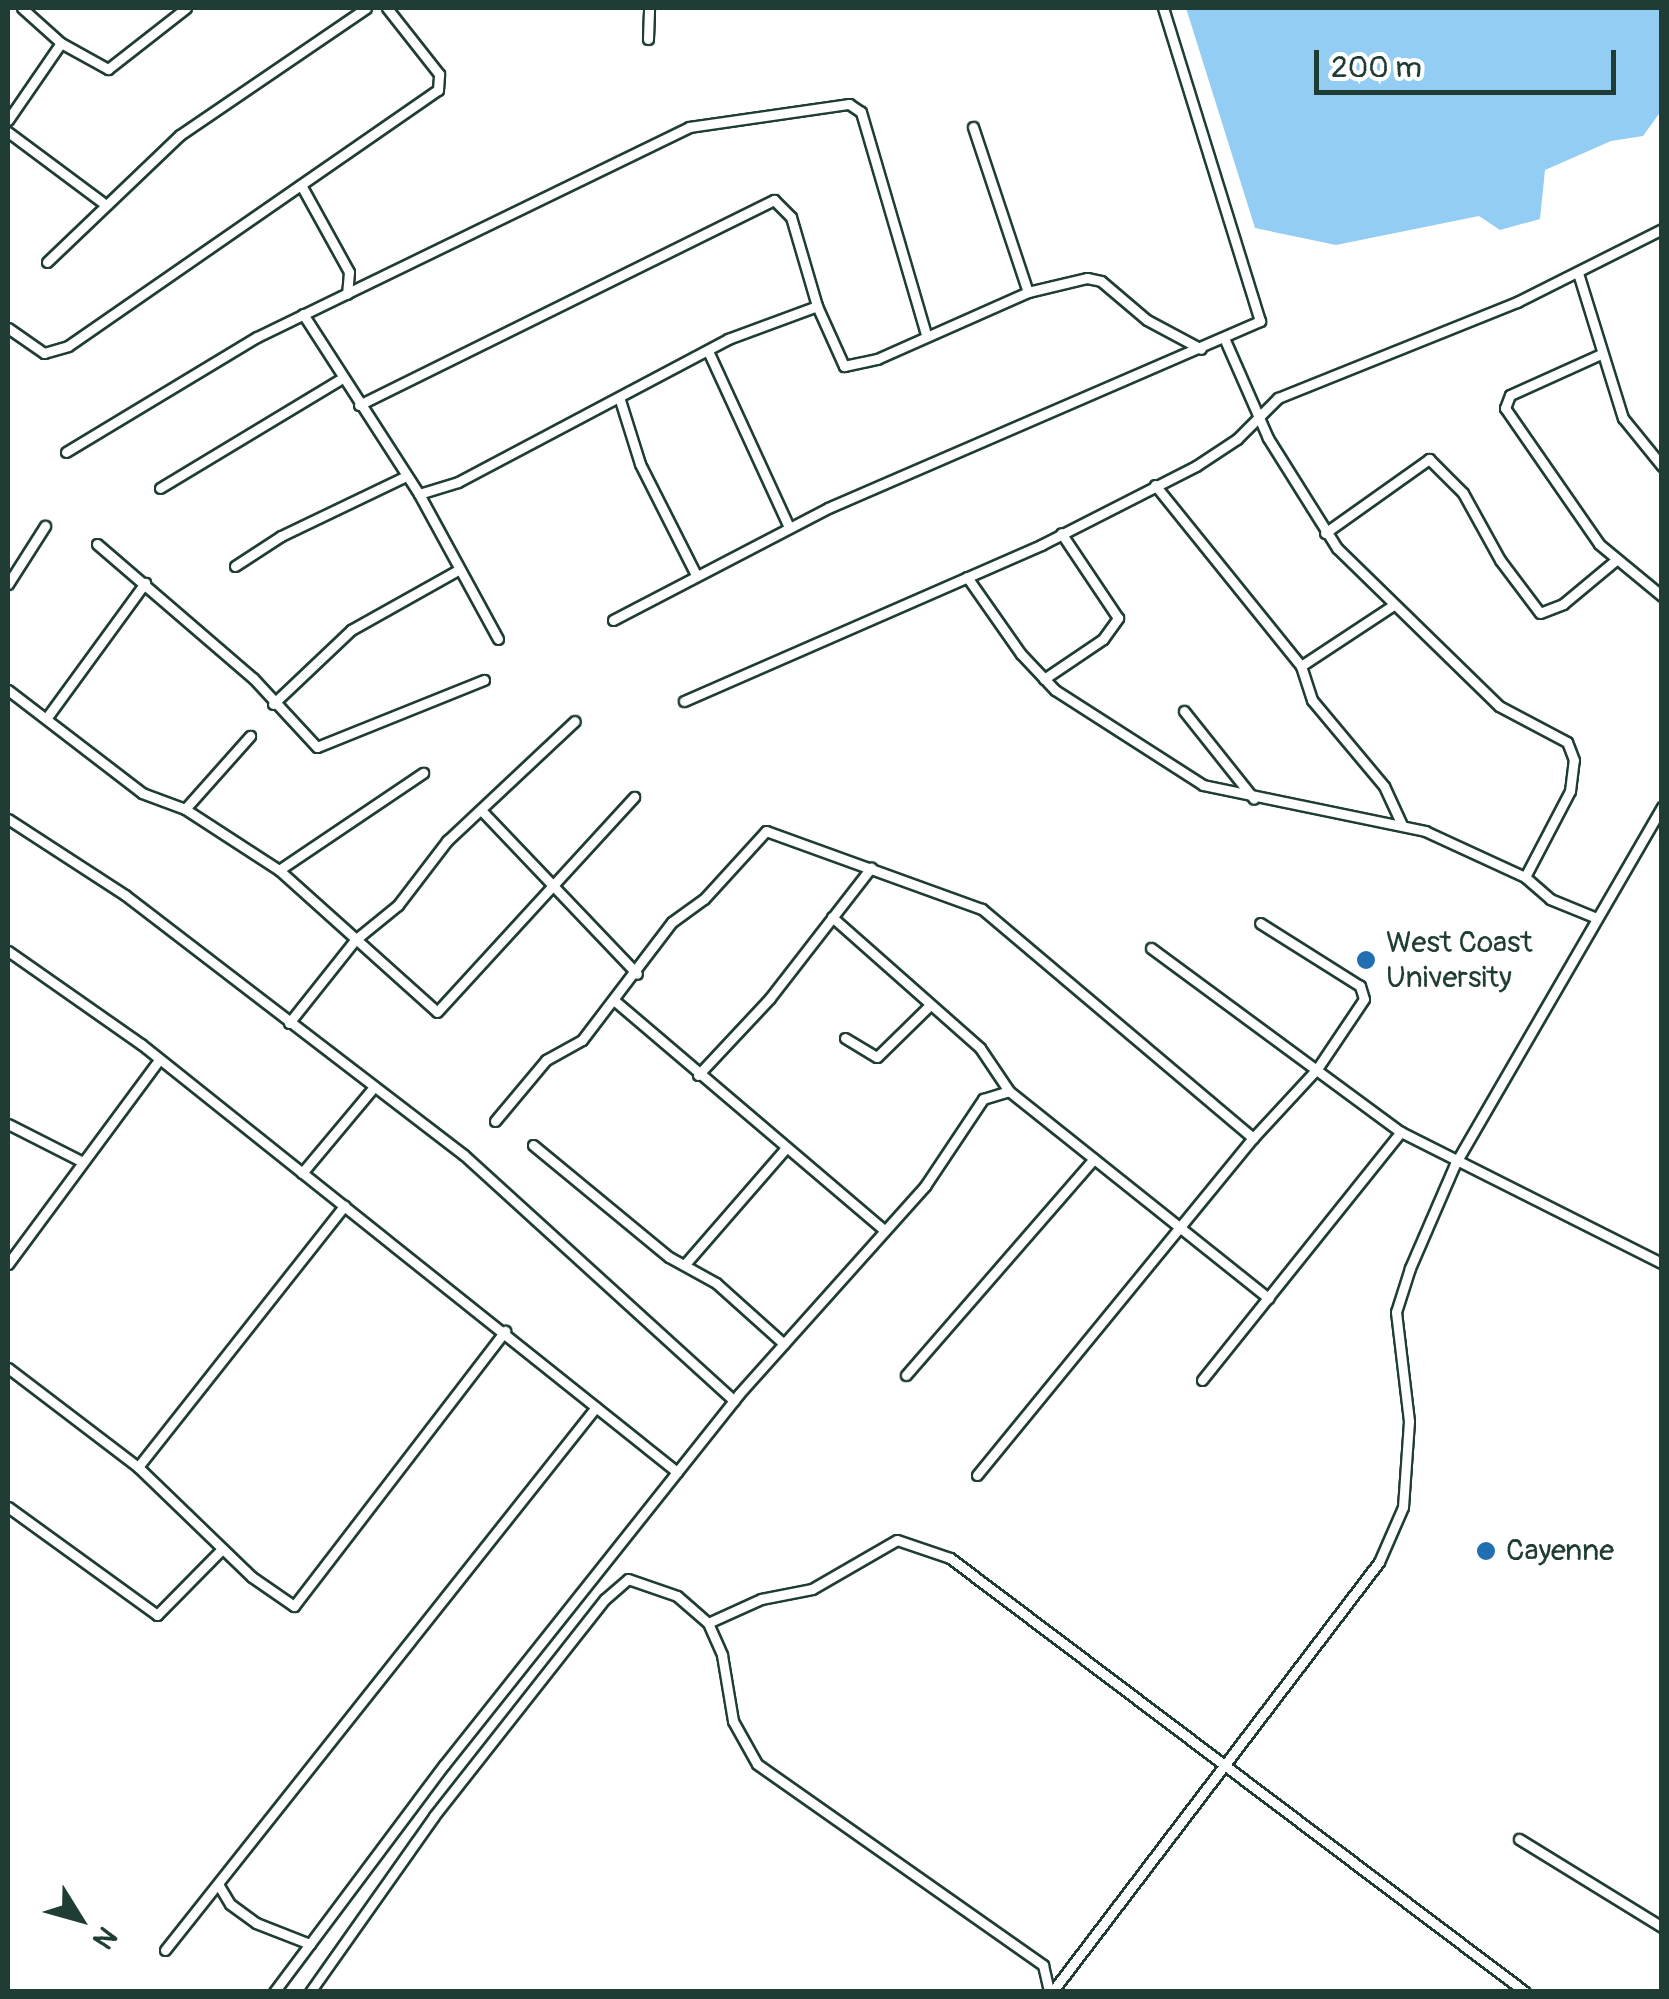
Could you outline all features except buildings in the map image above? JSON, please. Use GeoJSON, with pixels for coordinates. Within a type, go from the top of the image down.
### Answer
{"type":"FeatureCollection","features":[{"type":"Feature","properties":{"kind":"street"},"geometry":{"type":"LineString","coordinates":[[22,8],[61,43],[108,70],[186,8]]}},
{"type":"Feature","properties":{"kind":"street"},"geometry":{"type":"LineString","coordinates":[[47,262],[102,202],[206,114],[366,8]]}},
{"type":"Feature","properties":{"kind":"street"},"geometry":{"type":"LineString","coordinates":[[8,328],[34,350],[56,352],[438,90],[439,74],[387,8]]}},
{"type":"Feature","properties":{"kind":"street"},"geometry":{"type":"LineString","coordinates":[[648,39],[649,8]]}},
{"type":"Feature","properties":{"kind":"street"},"geometry":{"type":"LineString","coordinates":[[614,620],[695,573],[789,527],[1055,406],[1253,328],[1261,311],[1162,8]]}},
{"type":"Feature","properties":{"kind":"street"},"geometry":{"type":"LineString","coordinates":[[8,120],[61,43]]}},
{"type":"Feature","properties":{"kind":"street"},"geometry":{"type":"LineString","coordinates":[[66,452],[303,314],[690,127],[849,104],[860,112],[926,336]]}},
{"type":"Feature","properties":{"kind":"street"},"geometry":{"type":"LineString","coordinates":[[973,128],[1028,292]]}},
{"type":"Feature","properties":{"kind":"street"},"geometry":{"type":"LineString","coordinates":[[8,132],[102,202]]}},
{"type":"Feature","properties":{"kind":"street"},"geometry":{"type":"LineString","coordinates":[[301,185],[349,272],[347,294]]}},
{"type":"Feature","properties":{"kind":"street"},"geometry":{"type":"LineString","coordinates":[[359,405],[774,200],[790,217],[817,306],[844,366],[877,359],[1028,292],[1102,280],[1147,320],[1201,349]]}},
{"type":"Feature","properties":{"kind":"street"},"geometry":{"type":"LineString","coordinates":[[684,700],[1062,533],[1237,439],[1278,398],[1578,274],[1662,229]]}},
{"type":"Feature","properties":{"kind":"street"},"geometry":{"type":"LineString","coordinates":[[1578,274],[1623,418],[1662,466]]}},
{"type":"Feature","properties":{"kind":"street"},"geometry":{"type":"LineString","coordinates":[[419,494],[458,482],[708,351],[817,306]]}},
{"type":"Feature","properties":{"kind":"street"},"geometry":{"type":"LineString","coordinates":[[303,314],[340,380],[419,494],[498,639]]}},
{"type":"Feature","properties":{"kind":"street"},"geometry":{"type":"LineString","coordinates":[[1224,340],[1258,417],[1325,533],[1392,606],[1499,706],[1554,731],[1572,751],[1570,791],[1525,877]]}},
{"type":"Feature","properties":{"kind":"street"},"geometry":{"type":"LineString","coordinates":[[708,351],[789,527]]}},
{"type":"Feature","properties":{"kind":"street"},"geometry":{"type":"LineString","coordinates":[[1601,354],[1510,394],[1505,408],[1587,528],[1616,559],[1662,596]]}},
{"type":"Feature","properties":{"kind":"street"},"geometry":{"type":"LineString","coordinates":[[160,488],[340,380]]}},
{"type":"Feature","properties":{"kind":"street"},"geometry":{"type":"LineString","coordinates":[[620,400],[640,464],[695,573]]}},
{"type":"Feature","properties":{"kind":"street"},"geometry":{"type":"LineString","coordinates":[[1325,533],[1429,460],[1463,493],[1540,613],[1551,612],[1616,559]]}},
{"type":"Feature","properties":{"kind":"street"},"geometry":{"type":"LineString","coordinates":[[235,566],[281,536],[406,476]]}},
{"type":"Feature","properties":{"kind":"street"},"geometry":{"type":"LineString","coordinates":[[1155,485],[1301,666],[1312,700],[1384,786],[1402,825]]}},
{"type":"Feature","properties":{"kind":"street"},"geometry":{"type":"LineString","coordinates":[[8,584],[45,526]]}},
{"type":"Feature","properties":{"kind":"street"},"geometry":{"type":"LineString","coordinates":[[1044,679],[1103,640],[1118,618],[1062,533]]}},
{"type":"Feature","properties":{"kind":"street"},"geometry":{"type":"LineString","coordinates":[[97,544],[253,678],[309,742],[324,747],[484,680]]}},
{"type":"Feature","properties":{"kind":"street"},"geometry":{"type":"LineString","coordinates":[[273,704],[350,630],[458,570]]}},
{"type":"Feature","properties":{"kind":"street"},"geometry":{"type":"LineString","coordinates":[[966,577],[1044,679],[1152,756],[1203,786],[1402,825],[1525,877],[1550,899],[1594,917]]}},
{"type":"Feature","properties":{"kind":"street"},"geometry":{"type":"LineString","coordinates":[[48,716],[145,582]]}},
{"type":"Feature","properties":{"kind":"street"},"geometry":{"type":"LineString","coordinates":[[1301,666],[1392,606]]}},
{"type":"Feature","properties":{"kind":"street"},"geometry":{"type":"LineString","coordinates":[[8,690],[48,716],[142,793],[186,809],[279,870],[437,1012],[554,889],[634,797]]}},
{"type":"Feature","properties":{"kind":"street"},"geometry":{"type":"LineString","coordinates":[[1184,712],[1254,799]]}},
{"type":"Feature","properties":{"kind":"street"},"geometry":{"type":"LineString","coordinates":[[289,1022],[355,940],[398,905],[436,853],[575,722]]}},
{"type":"Feature","properties":{"kind":"street"},"geometry":{"type":"LineString","coordinates":[[186,809],[250,736]]}},
{"type":"Feature","properties":{"kind":"street"},"geometry":{"type":"LineString","coordinates":[[279,870],[423,773]]}},
{"type":"Feature","properties":{"kind":"street"},"geometry":{"type":"LineString","coordinates":[[1051,1992],[1379,1562],[1403,1507],[1409,1421],[1396,1312],[1455,1164],[1594,917],[1662,807]]}},
{"type":"Feature","properties":{"kind":"street"},"geometry":{"type":"LineString","coordinates":[[480,810],[636,974]]}},
{"type":"Feature","properties":{"kind":"street"},"geometry":{"type":"LineString","coordinates":[[8,819],[125,895],[464,1155],[734,1401]]}},
{"type":"Feature","properties":{"kind":"street"},"geometry":{"type":"LineString","coordinates":[[495,1120],[546,1060],[582,1040],[616,1001],[672,922],[704,900],[766,831],[982,909],[1252,1138]]}},
{"type":"Feature","properties":{"kind":"street"},"geometry":{"type":"LineString","coordinates":[[698,1074],[770,998],[871,868]]}},
{"type":"Feature","properties":{"kind":"street"},"geometry":{"type":"LineString","coordinates":[[832,917],[928,1007],[980,1048],[1009,1091],[1268,1298]]}},
{"type":"Feature","properties":{"kind":"street"},"geometry":{"type":"LineString","coordinates":[[977,1474],[1252,1138],[1317,1069],[1364,992],[1260,923]]}},
{"type":"Feature","properties":{"kind":"street"},"geometry":{"type":"LineString","coordinates":[[1151,948],[1401,1132],[1455,1164],[1662,1263]]}},
{"type":"Feature","properties":{"kind":"street"},"geometry":{"type":"LineString","coordinates":[[8,951],[158,1061],[506,1331],[676,1472]]}},
{"type":"Feature","properties":{"kind":"street"},"geometry":{"type":"LineString","coordinates":[[616,1001],[883,1229]]}},
{"type":"Feature","properties":{"kind":"street"},"geometry":{"type":"LineString","coordinates":[[845,1038],[877,1057],[928,1007]]}},
{"type":"Feature","properties":{"kind":"street"},"geometry":{"type":"LineString","coordinates":[[10,1257],[158,1061]]}},
{"type":"Feature","properties":{"kind":"street"},"geometry":{"type":"LineString","coordinates":[[302,1173],[374,1087]]}},
{"type":"Feature","properties":{"kind":"street"},"geometry":{"type":"LineString","coordinates":[[274,1992],[455,1750],[672,1486],[676,1472],[883,1229],[940,1168],[983,1099],[1009,1091]]}},
{"type":"Feature","properties":{"kind":"street"},"geometry":{"type":"LineString","coordinates":[[8,1124],[84,1162]]}},
{"type":"Feature","properties":{"kind":"street"},"geometry":{"type":"LineString","coordinates":[[1202,1380],[1401,1132]]}},
{"type":"Feature","properties":{"kind":"street"},"geometry":{"type":"LineString","coordinates":[[533,1145],[669,1257],[686,1263],[784,1344]]}},
{"type":"Feature","properties":{"kind":"street"},"geometry":{"type":"LineString","coordinates":[[686,1263],[785,1149]]}},
{"type":"Feature","properties":{"kind":"street"},"geometry":{"type":"LineString","coordinates":[[906,1375],[1094,1159]]}},
{"type":"Feature","properties":{"kind":"street"},"geometry":{"type":"LineString","coordinates":[[138,1467],[344,1206]]}},
{"type":"Feature","properties":{"kind":"street"},"geometry":{"type":"LineString","coordinates":[[8,1368],[138,1467],[222,1549],[294,1606],[506,1331]]}},
{"type":"Feature","properties":{"kind":"street"},"geometry":{"type":"LineString","coordinates":[[166,1950],[596,1407]]}},
{"type":"Feature","properties":{"kind":"street"},"geometry":{"type":"LineString","coordinates":[[8,1507],[128,1600],[157,1615],[222,1549]]}},
{"type":"Feature","properties":{"kind":"street"},"geometry":{"type":"LineString","coordinates":[[708,1623],[761,1598],[812,1589],[898,1540],[950,1558],[997,1588],[1225,1767],[1525,1992]]}},
{"type":"Feature","properties":{"kind":"street"},"geometry":{"type":"LineString","coordinates":[[310,1992],[434,1816],[618,1584],[628,1579],[677,1596],[708,1623],[722,1655],[733,1721],[757,1764],[1043,1966],[1051,1992]]}},
{"type":"Feature","properties":{"kind":"street"},"geometry":{"type":"LineString","coordinates":[[1518,1840],[1662,1927]]}},
{"type":"Feature","properties":{"kind":"street"},"geometry":{"type":"LineString","coordinates":[[222,1878],[216,1887],[230,1904],[256,1923],[310,1944]]}},
{"type":"Feature","properties":{"kind":"water"},"geometry":{"type":"Polygon","coordinates":[[[1186,8],[1661,8],[1661,111],[1643,136],[1611,141],[1545,170],[1540,219],[1500,230],[1479,216],[1336,245],[1255,228],[1186,8]]]}},
{"type":"Feature","properties":{"kind":"place","name":"West Coast University"},"geometry":{"type":"Point","coordinates":[1366,960]}},
{"type":"Feature","properties":{"kind":"place","name":"Cayenne"},"geometry":{"type":"Point","coordinates":[1486,1551]}}]}
